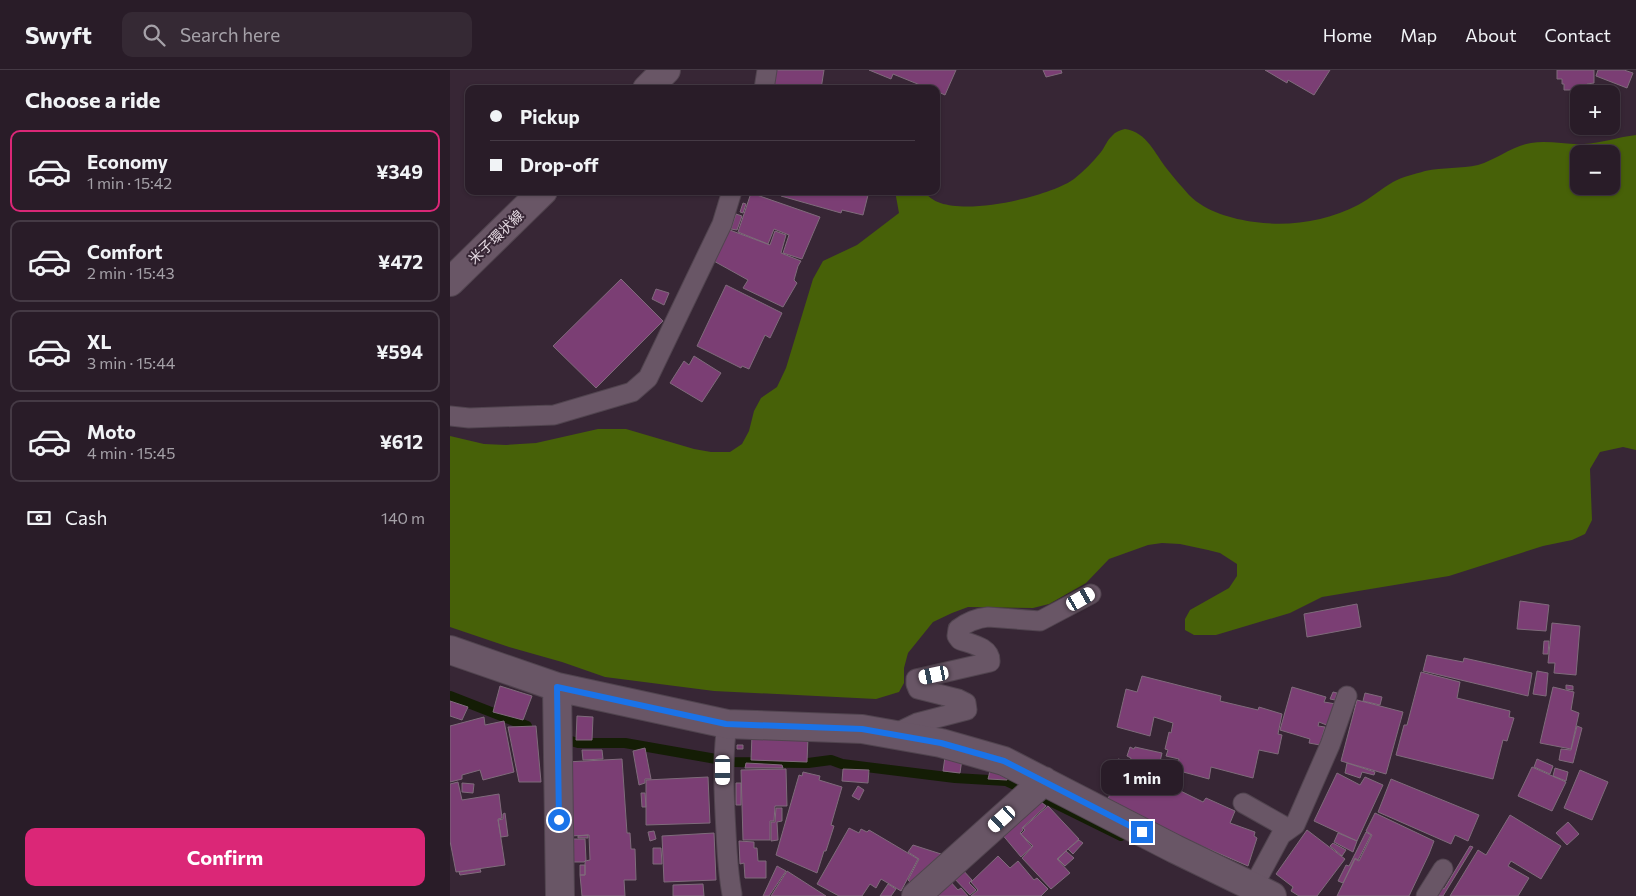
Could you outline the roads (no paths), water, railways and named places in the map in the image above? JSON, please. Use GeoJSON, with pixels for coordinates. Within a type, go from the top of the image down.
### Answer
{"type":"FeatureCollection","features":[{"type":"Feature","properties":{"kind":"street"},"geometry":{"type":"LineString","coordinates":[[651,85],[666,70]]}},
{"type":"Feature","properties":{"kind":"street","name":"米子環状線"},"geometry":{"type":"LineString","coordinates":[[450,282],[538,195]]}},
{"type":"Feature","properties":{"kind":"street"},"geometry":{"type":"LineString","coordinates":[[450,650],[557,687],[726,724],[862,729],[941,743],[1004,761],[1263,892]]}},
{"type":"Feature","properties":{"kind":"street"},"geometry":{"type":"LineString","coordinates":[[557,687],[560,896]]}},
{"type":"Feature","properties":{"kind":"street"},"geometry":{"type":"LineString","coordinates":[[916,896],[1044,781]]}},
{"type":"Feature","properties":{"kind":"lane"},"geometry":{"type":"LineString","coordinates":[[765,85],[767,70]]}},
{"type":"Feature","properties":{"kind":"lane"},"geometry":{"type":"LineString","coordinates":[[450,416],[469,418],[554,415],[632,392],[648,378],[722,224],[731,195]]}},
{"type":"Feature","properties":{"kind":"lane"},"geometry":{"type":"LineString","coordinates":[[894,734],[917,723],[967,710],[966,703],[958,699],[918,689],[916,684],[916,679],[990,662],[990,656],[986,650],[960,640],[958,629],[982,617],[1040,621],[1091,594]]}},
{"type":"Feature","properties":{"kind":"lane"},"geometry":{"type":"LineString","coordinates":[[1263,892],[1281,835],[1295,825],[1330,745],[1348,696]]}},
{"type":"Feature","properties":{"kind":"lane"},"geometry":{"type":"LineString","coordinates":[[726,724],[723,752],[723,789],[729,879],[732,894]]}},
{"type":"Feature","properties":{"kind":"lane"},"geometry":{"type":"LineString","coordinates":[[1243,804],[1289,829]]}},
{"type":"Feature","properties":{"kind":"lane"},"geometry":{"type":"LineString","coordinates":[[1426,896],[1443,869]]}},
{"type":"Feature","properties":{"kind":"waterway"},"geometry":{"type":"LineString","coordinates":[[450,696],[527,726]]}},
{"type":"Feature","properties":{"kind":"waterway"},"geometry":{"type":"LineString","coordinates":[[564,739],[578,743],[625,743],[733,762],[808,763],[831,760],[842,764],[955,778],[1006,781],[1121,836]]}}]}
